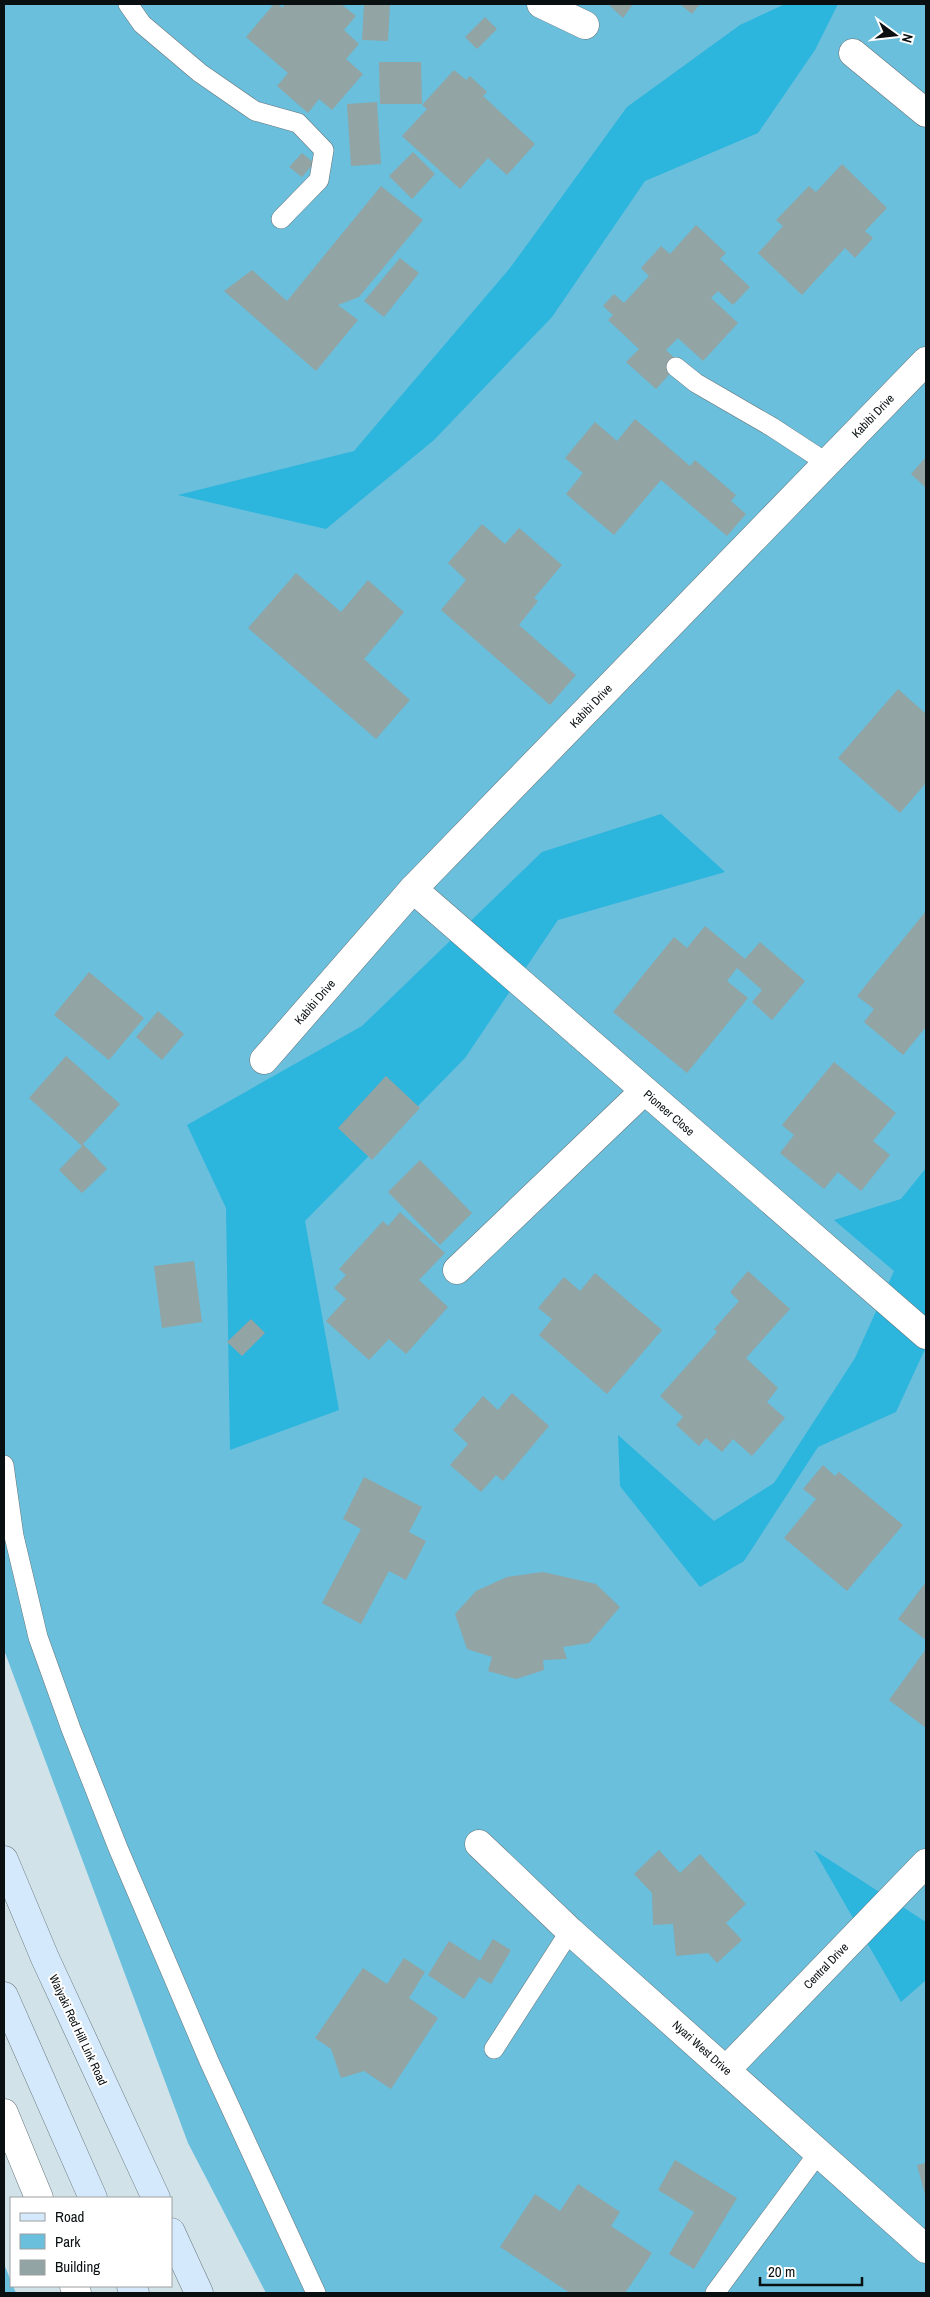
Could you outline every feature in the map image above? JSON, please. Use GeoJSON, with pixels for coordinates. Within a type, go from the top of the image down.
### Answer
{"type":"FeatureCollection","features":[{"type":"Feature","properties":{"kind":"main road","name":"Waiyaki Red Hill Link Road"},"geometry":{"type":"LineString","coordinates":[[4,1860],[45,1958],[156,2197]]}},
{"type":"Feature","properties":{"kind":"main road"},"geometry":{"type":"LineString","coordinates":[[4,1996],[93,2197]]}},
{"type":"Feature","properties":{"kind":"main road"},"geometry":{"type":"LineString","coordinates":[[172,2234],[200,2293]]}},
{"type":"Feature","properties":{"kind":"street"},"geometry":{"type":"LineString","coordinates":[[541,4],[585,26]]}},
{"type":"Feature","properties":{"kind":"street"},"geometry":{"type":"LineString","coordinates":[[853,53],[926,113]]}},
{"type":"Feature","properties":{"kind":"street","name":"Kabibi Drive"},"geometry":{"type":"LineString","coordinates":[[264,1060],[413,889],[926,361]]}},
{"type":"Feature","properties":{"kind":"street","name":"Pioneer Close"},"geometry":{"type":"LineString","coordinates":[[413,889],[926,1335]]}},
{"type":"Feature","properties":{"kind":"street"},"geometry":{"type":"LineString","coordinates":[[457,1270],[644,1091]]}},
{"type":"Feature","properties":{"kind":"street","name":"Nyari West Drive"},"geometry":{"type":"LineString","coordinates":[[479,1844],[570,1931],[926,2249]]}},
{"type":"Feature","properties":{"kind":"street","name":"Central Drive"},"geometry":{"type":"LineString","coordinates":[[726,2070],[926,1862]]}},
{"type":"Feature","properties":{"kind":"street"},"geometry":{"type":"LineString","coordinates":[[4,2113],[39,2197]]}},
{"type":"Feature","properties":{"kind":"lane"},"geometry":{"type":"LineString","coordinates":[[128,4],[142,24],[200,73],[255,111],[298,123],[324,150],[319,180],[281,219]]}},
{"type":"Feature","properties":{"kind":"lane"},"geometry":{"type":"LineString","coordinates":[[676,367],[696,383],[772,427],[827,463]]}},
{"type":"Feature","properties":{"kind":"lane"},"geometry":{"type":"LineString","coordinates":[[4,1466],[14,1536],[38,1637],[70,1729],[208,2061],[316,2293]]}},
{"type":"Feature","properties":{"kind":"lane"},"geometry":{"type":"LineString","coordinates":[[494,2049],[570,1931]]}},
{"type":"Feature","properties":{"kind":"lane"},"geometry":{"type":"LineString","coordinates":[[715,2293],[819,2152]]}},
{"type":"Feature","properties":{"kind":"green space"},"geometry":{"type":"Polygon","coordinates":[[[4,4],[926,4],[926,2293],[266,2293],[188,2143],[4,1650],[4,4]]]}},
{"type":"Feature","properties":{"kind":"green space"},"geometry":{"type":"Polygon","coordinates":[[[4,2264],[10,2278],[10,2287],[14,2287],[16,2293],[4,2293],[4,2264]]]}},
{"type":"Feature","properties":{"kind":"shaded area"},"geometry":{"type":"Polygon","coordinates":[[[785,4],[838,4],[815,50],[758,133],[645,181],[552,317],[434,440],[326,529],[178,495],[354,451],[510,268],[627,107],[740,25],[785,4]]]}},
{"type":"Feature","properties":{"kind":"shaded area"},"geometry":{"type":"Polygon","coordinates":[[[661,814],[725,872],[558,920],[465,1058],[305,1221],[339,1410],[230,1450],[226,1208],[187,1125],[362,1026],[542,852],[661,814]]]}},
{"type":"Feature","properties":{"kind":"shaded area"},"geometry":{"type":"Polygon","coordinates":[[[926,1168],[926,1347],[896,1412],[818,1447],[744,1561],[700,1587],[620,1486],[618,1435],[714,1521],[774,1483],[855,1358],[894,1271],[834,1220],[901,1199],[926,1168]]]}},
{"type":"Feature","properties":{"kind":"shaded area"},"geometry":{"type":"Polygon","coordinates":[[[814,1850],[926,1922],[926,1980],[901,2002],[814,1850]]]}},
{"type":"Feature","properties":{"kind":"building"},"geometry":{"type":"Polygon","coordinates":[[[274,4],[278,4],[282,8],[285,4],[341,4],[356,16],[344,30],[359,44],[346,59],[363,74],[332,110],[319,99],[308,113],[277,86],[288,73],[246,37],[274,4]]]}},
{"type":"Feature","properties":{"kind":"building"},"geometry":{"type":"Polygon","coordinates":[[[364,4],[390,4],[388,41],[362,40],[364,4]]]}},
{"type":"Feature","properties":{"kind":"building"},"geometry":{"type":"Polygon","coordinates":[[[608,4],[633,4],[623,18],[608,4]]]}},
{"type":"Feature","properties":{"kind":"building"},"geometry":{"type":"Polygon","coordinates":[[[680,4],[700,4],[692,14],[680,4]]]}},
{"type":"Feature","properties":{"kind":"building"},"geometry":{"type":"Polygon","coordinates":[[[485,17],[497,29],[477,49],[465,37],[485,17]]]}},
{"type":"Feature","properties":{"kind":"building"},"geometry":{"type":"Polygon","coordinates":[[[379,62],[421,62],[422,104],[380,104],[379,62]]]}},
{"type":"Feature","properties":{"kind":"building"},"geometry":{"type":"Polygon","coordinates":[[[454,70],[466,80],[470,76],[487,92],[483,96],[535,144],[507,175],[488,158],[460,189],[402,136],[427,109],[422,105],[454,70]]]}},
{"type":"Feature","properties":{"kind":"building"},"geometry":{"type":"Polygon","coordinates":[[[377,102],[381,164],[351,166],[347,104],[377,102]]]}},
{"type":"Feature","properties":{"kind":"building"},"geometry":{"type":"Polygon","coordinates":[[[413,152],[435,174],[412,199],[389,176],[413,152]]]}},
{"type":"Feature","properties":{"kind":"building"},"geometry":{"type":"Polygon","coordinates":[[[302,153],[314,163],[302,177],[289,167],[302,153]]]}},
{"type":"Feature","properties":{"kind":"building"},"geometry":{"type":"Polygon","coordinates":[[[842,164],[887,208],[865,231],[873,238],[855,258],[845,248],[802,295],[758,253],[783,226],[776,220],[809,186],[816,192],[842,164]]]}},
{"type":"Feature","properties":{"kind":"building"},"geometry":{"type":"Polygon","coordinates":[[[381,186],[423,220],[359,297],[338,305],[358,320],[316,371],[224,291],[252,270],[287,301],[381,186]]]}},
{"type":"Feature","properties":{"kind":"building"},"geometry":{"type":"Polygon","coordinates":[[[696,225],[726,253],[720,259],[750,287],[733,305],[718,291],[711,298],[738,323],[703,361],[678,338],[666,350],[680,363],[656,389],[626,362],[639,349],[608,320],[613,315],[603,306],[614,294],[624,303],[649,276],[641,268],[661,246],[670,254],[696,225]]]}},
{"type":"Feature","properties":{"kind":"building"},"geometry":{"type":"Polygon","coordinates":[[[400,258],[419,273],[384,317],[364,301],[400,258]]]}},
{"type":"Feature","properties":{"kind":"building"},"geometry":{"type":"Polygon","coordinates":[[[635,419],[690,466],[695,460],[736,495],[731,501],[746,514],[727,536],[661,480],[614,535],[566,494],[583,473],[565,458],[595,422],[617,441],[635,419]]]}},
{"type":"Feature","properties":{"kind":"building"},"geometry":{"type":"Polygon","coordinates":[[[926,457],[926,488],[911,474],[926,457]]]}},
{"type":"Feature","properties":{"kind":"building"},"geometry":{"type":"Polygon","coordinates":[[[482,524],[505,544],[519,528],[562,565],[534,598],[538,601],[519,625],[576,675],[550,705],[441,610],[466,580],[448,563],[482,524]]]}},
{"type":"Feature","properties":{"kind":"building"},"geometry":{"type":"Polygon","coordinates":[[[296,573],[341,612],[368,580],[404,612],[364,659],[410,700],[376,739],[248,628],[296,573]]]}},
{"type":"Feature","properties":{"kind":"building"},"geometry":{"type":"Polygon","coordinates":[[[898,689],[926,712],[926,783],[900,813],[838,758],[898,689]]]}},
{"type":"Feature","properties":{"kind":"building"},"geometry":{"type":"Polygon","coordinates":[[[926,911],[926,1029],[903,1055],[864,1022],[874,1009],[857,996],[926,911]]]}},
{"type":"Feature","properties":{"kind":"building"},"geometry":{"type":"Polygon","coordinates":[[[705,926],[745,959],[760,942],[805,981],[772,1020],[752,1002],[762,990],[737,968],[727,981],[748,998],[687,1073],[613,1012],[674,937],[687,948],[705,926]]]}},
{"type":"Feature","properties":{"kind":"building"},"geometry":{"type":"Polygon","coordinates":[[[89,972],[144,1018],[109,1060],[54,1015],[89,972]]]}},
{"type":"Feature","properties":{"kind":"building"},"geometry":{"type":"Polygon","coordinates":[[[158,1011],[184,1034],[162,1060],[136,1037],[158,1011]]]}},
{"type":"Feature","properties":{"kind":"building"},"geometry":{"type":"Polygon","coordinates":[[[66,1056],[120,1104],[83,1144],[107,1169],[82,1193],[59,1170],[82,1146],[29,1098],[66,1056]]]}},
{"type":"Feature","properties":{"kind":"building"},"geometry":{"type":"Polygon","coordinates":[[[834,1062],[896,1113],[873,1141],[890,1155],[861,1191],[838,1172],[824,1189],[780,1153],[794,1135],[782,1125],[834,1062]]]}},
{"type":"Feature","properties":{"kind":"building"},"geometry":{"type":"Polygon","coordinates":[[[386,1076],[420,1108],[372,1160],[338,1128],[386,1076]]]}},
{"type":"Feature","properties":{"kind":"building"},"geometry":{"type":"Polygon","coordinates":[[[420,1160],[472,1213],[440,1245],[388,1192],[420,1160]]]}},
{"type":"Feature","properties":{"kind":"building"},"geometry":{"type":"Polygon","coordinates":[[[400,1212],[445,1253],[419,1280],[448,1307],[406,1354],[389,1339],[369,1360],[326,1321],[346,1299],[334,1288],[346,1275],[339,1269],[383,1221],[388,1226],[400,1212]]]}},
{"type":"Feature","properties":{"kind":"building"},"geometry":{"type":"Polygon","coordinates":[[[194,1261],[202,1322],[162,1328],[154,1266],[194,1261]]]}},
{"type":"Feature","properties":{"kind":"building"},"geometry":{"type":"Polygon","coordinates":[[[748,1271],[790,1309],[746,1358],[778,1388],[767,1402],[785,1418],[752,1456],[733,1439],[722,1452],[706,1438],[699,1446],[676,1425],[683,1417],[660,1396],[717,1332],[714,1329],[739,1301],[730,1292],[748,1271]]]}},
{"type":"Feature","properties":{"kind":"building"},"geometry":{"type":"Polygon","coordinates":[[[595,1273],[662,1330],[607,1394],[539,1335],[552,1319],[538,1308],[564,1277],[580,1291],[595,1273]]]}},
{"type":"Feature","properties":{"kind":"building"},"geometry":{"type":"Polygon","coordinates":[[[251,1319],[265,1333],[242,1356],[227,1342],[251,1319]]]}},
{"type":"Feature","properties":{"kind":"building"},"geometry":{"type":"Polygon","coordinates":[[[512,1393],[549,1426],[503,1481],[496,1475],[481,1492],[450,1465],[468,1444],[453,1430],[483,1396],[498,1410],[512,1393]]]}},
{"type":"Feature","properties":{"kind":"building"},"geometry":{"type":"Polygon","coordinates":[[[823,1465],[835,1476],[839,1472],[903,1525],[847,1591],[784,1538],[816,1499],[803,1489],[823,1465]]]}},
{"type":"Feature","properties":{"kind":"building"},"geometry":{"type":"Polygon","coordinates":[[[364,1477],[422,1507],[409,1532],[426,1541],[406,1580],[389,1571],[361,1624],[322,1603],[361,1529],[343,1519],[364,1477]]]}},
{"type":"Feature","properties":{"kind":"building"},"geometry":{"type":"Polygon","coordinates":[[[543,1572],[596,1584],[620,1607],[589,1643],[563,1647],[567,1659],[543,1660],[544,1670],[516,1679],[488,1671],[492,1657],[467,1649],[455,1614],[476,1591],[507,1577],[543,1572]]]}},
{"type":"Feature","properties":{"kind":"building"},"geometry":{"type":"Polygon","coordinates":[[[926,1582],[926,1640],[898,1619],[926,1582]]]}},
{"type":"Feature","properties":{"kind":"building"},"geometry":{"type":"Polygon","coordinates":[[[926,1649],[926,1728],[889,1700],[926,1649]]]}},
{"type":"Feature","properties":{"kind":"building"},"geometry":{"type":"Polygon","coordinates":[[[659,1850],[680,1873],[700,1854],[746,1904],[726,1923],[742,1940],[717,1963],[708,1953],[676,1956],[673,1924],[653,1925],[652,1893],[634,1874],[659,1850]]]}},
{"type":"Feature","properties":{"kind":"building"},"geometry":{"type":"Polygon","coordinates":[[[493,1939],[511,1950],[491,1984],[479,1977],[464,1999],[428,1975],[449,1941],[480,1961],[493,1939]]]}},
{"type":"Feature","properties":{"kind":"building"},"geometry":{"type":"Polygon","coordinates":[[[404,1958],[425,1972],[409,1998],[438,2018],[391,2089],[364,2071],[341,2078],[331,2049],[315,2038],[363,1968],[387,1984],[404,1958]]]}},
{"type":"Feature","properties":{"kind":"building"},"geometry":{"type":"Polygon","coordinates":[[[675,2160],[737,2198],[694,2269],[669,2254],[694,2212],[658,2190],[675,2160]]]}},
{"type":"Feature","properties":{"kind":"building"},"geometry":{"type":"Polygon","coordinates":[[[926,2163],[926,2198],[917,2165],[926,2163]]]}},
{"type":"Feature","properties":{"kind":"building"},"geometry":{"type":"Polygon","coordinates":[[[578,2184],[620,2212],[611,2226],[652,2253],[625,2293],[570,2293],[500,2247],[535,2194],[560,2211],[578,2184]]]}}]}
